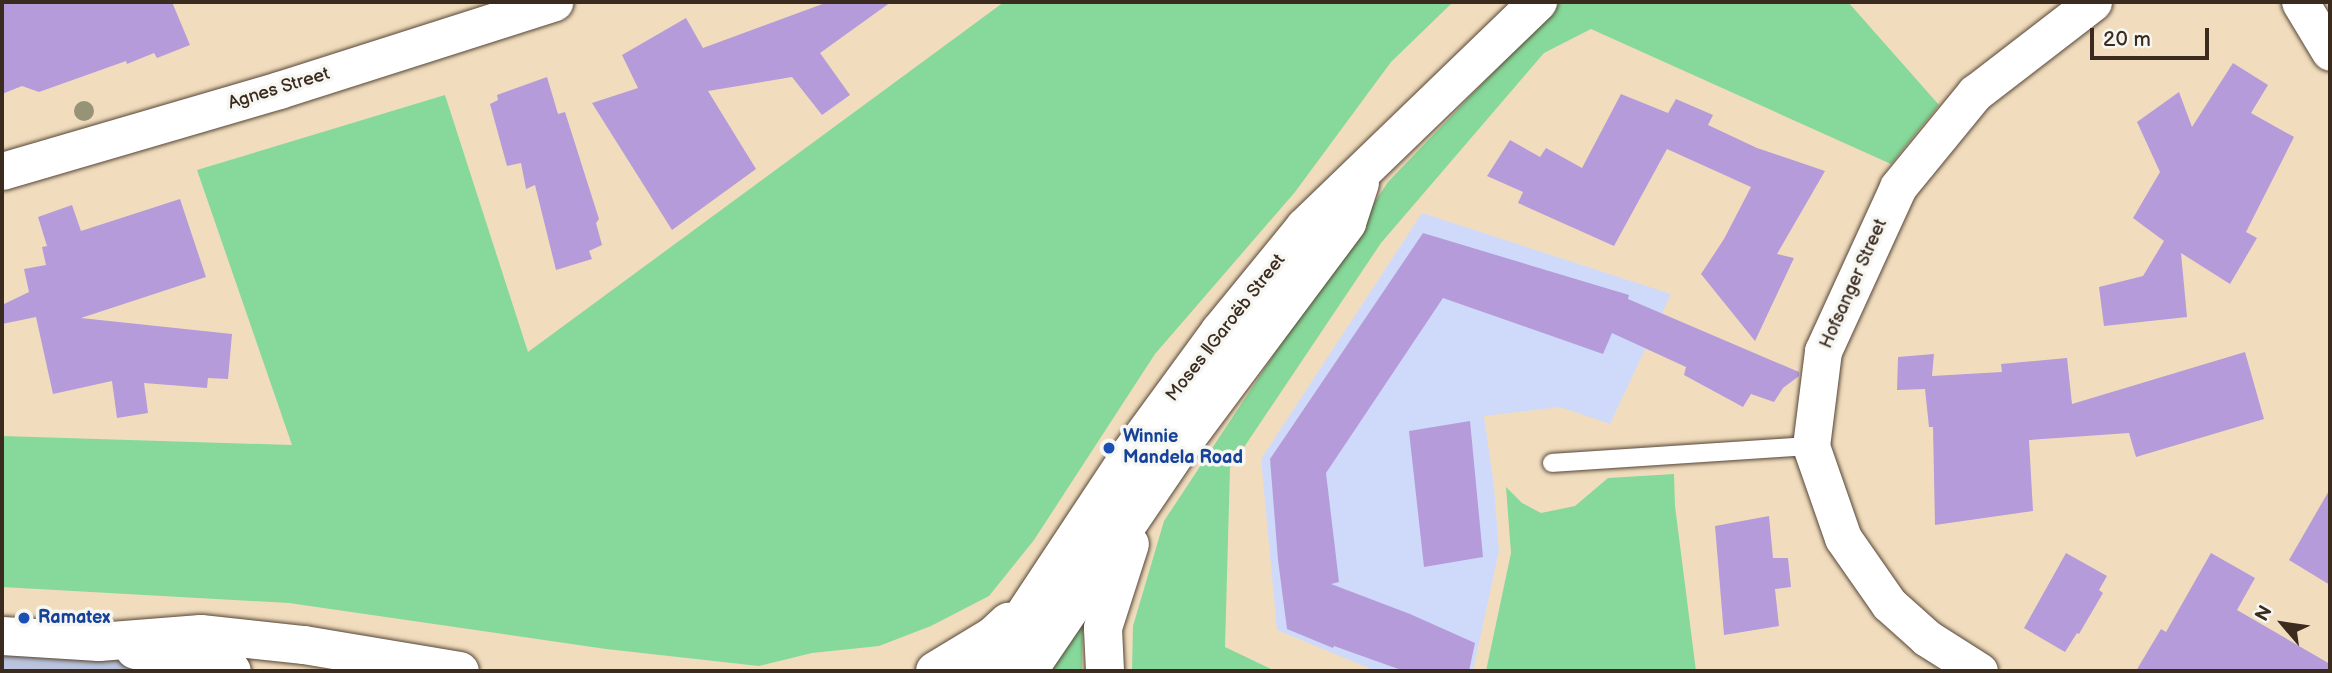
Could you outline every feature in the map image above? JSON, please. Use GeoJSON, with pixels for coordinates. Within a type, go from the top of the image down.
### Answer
{"type":"FeatureCollection","features":[{"type":"Feature","properties":{"kind":"main road","name":"Moses ǁGaroëb Street"},"geometry":{"type":"LineString","coordinates":[[987,671],[1133,450],[1220,331],[1305,227],[1538,2]]}},
{"type":"Feature","properties":{"kind":"main road","name":"Moses ǁGaroëb Street"},"geometry":{"type":"LineString","coordinates":[[1028,671],[1141,509],[1178,450],[1347,223],[1364,172]]}},
{"type":"Feature","properties":{"kind":"main road"},"geometry":{"type":"LineString","coordinates":[[1105,671],[1103,628],[1141,509]]}},
{"type":"Feature","properties":{"kind":"main road"},"geometry":{"type":"LineString","coordinates":[[935,671],[993,636],[1031,602]]}},
{"type":"Feature","properties":{"kind":"main road"},"geometry":{"type":"LineString","coordinates":[[2,636],[99,642],[201,634],[316,647],[460,671]]}},
{"type":"Feature","properties":{"kind":"main road"},"geometry":{"type":"LineString","coordinates":[[99,642],[232,671]]}},
{"type":"Feature","properties":{"kind":"street","name":"Agnes Street"},"geometry":{"type":"LineString","coordinates":[[2,171],[279,90],[554,2]]}},
{"type":"Feature","properties":{"kind":"street","name":"Hofsanger Street"},"geometry":{"type":"LineString","coordinates":[[1979,671],[1927,638],[1889,604],[1843,538],[1811,446],[1823,351],[1898,187],[1975,93],[2093,2]]}},
{"type":"Feature","properties":{"kind":"street"},"geometry":{"type":"LineString","coordinates":[[2300,2],[2330,52]]}},
{"type":"Feature","properties":{"kind":"lane"},"geometry":{"type":"LineString","coordinates":[[1552,463],[1811,446]]}},
{"type":"Feature","properties":{"kind":"shaded area"},"geometry":{"type":"Polygon","coordinates":[[[1422,213],[1671,294],[1610,424],[1560,407],[1484,416],[1494,486],[1499,551],[1473,671],[1376,671],[1277,630],[1261,459],[1422,213]]]}},
{"type":"Feature","properties":{"kind":"shaded area"},"geometry":{"type":"Polygon","coordinates":[[[2,636],[234,671],[2,671],[2,636]]]}},
{"type":"Feature","properties":{"kind":"green space"},"geometry":{"type":"Polygon","coordinates":[[[1004,2],[1453,2],[1391,62],[1295,192],[1155,354],[1034,540],[989,596],[931,626],[879,646],[812,653],[759,666],[606,649],[289,603],[2,587],[2,436],[292,445],[197,170],[445,95],[528,352],[1004,2]]]}},
{"type":"Feature","properties":{"kind":"green space"},"geometry":{"type":"Polygon","coordinates":[[[1561,2],[1848,2],[1939,105],[1891,164],[1591,29],[1544,53],[1381,243],[1230,468],[1225,647],[1275,671],[1132,671],[1133,626],[1164,521],[1388,182],[1561,2]]]}},
{"type":"Feature","properties":{"kind":"green space"},"geometry":{"type":"Polygon","coordinates":[[[1674,474],[1675,506],[1696,671],[1486,671],[1511,553],[1506,487],[1522,503],[1541,513],[1575,506],[1608,478],[1674,474]]]}},
{"type":"Feature","properties":{"kind":"green space"},"geometry":{"type":"Polygon","coordinates":[[[1083,615],[1082,671],[1047,671],[1083,615]]]}},
{"type":"Feature","properties":{"kind":"building"},"geometry":{"type":"Polygon","coordinates":[[[2,2],[172,2],[190,45],[157,58],[154,53],[127,64],[126,61],[39,92],[22,86],[2,94],[2,2]]]}},
{"type":"Feature","properties":{"kind":"building"},"geometry":{"type":"Polygon","coordinates":[[[828,2],[891,2],[820,53],[850,95],[822,115],[792,77],[708,91],[756,169],[672,230],[592,103],[638,88],[622,55],[686,18],[703,48],[828,2]]]}},
{"type":"Feature","properties":{"kind":"building"},"geometry":{"type":"Polygon","coordinates":[[[2233,63],[2268,85],[2251,113],[2294,137],[2246,232],[2257,238],[2230,284],[2181,253],[2187,317],[2104,326],[2099,287],[2143,276],[2164,241],[2133,218],[2160,172],[2137,122],[2179,92],[2192,127],[2233,63]]]}},
{"type":"Feature","properties":{"kind":"building"},"geometry":{"type":"Polygon","coordinates":[[[547,77],[558,114],[565,112],[599,219],[596,223],[602,245],[589,251],[592,259],[556,270],[535,185],[526,189],[521,163],[507,166],[490,104],[498,100],[497,95],[547,77]]]}},
{"type":"Feature","properties":{"kind":"building"},"geometry":{"type":"Polygon","coordinates":[[[1621,94],[1668,113],[1676,99],[1713,115],[1708,125],[1757,148],[1825,171],[1777,254],[1794,258],[1755,341],[1701,274],[1724,239],[1751,187],[1667,149],[1614,246],[1518,203],[1523,192],[1487,176],[1510,140],[1540,157],[1546,148],[1582,168],[1621,94]]]}},
{"type":"Feature","properties":{"kind":"building"},"geometry":{"type":"Polygon","coordinates":[[[180,199],[206,277],[81,318],[232,334],[228,379],[208,378],[207,388],[144,383],[148,413],[117,418],[112,381],[53,394],[36,317],[2,324],[2,305],[29,292],[24,269],[46,265],[42,247],[47,246],[38,217],[72,205],[81,231],[180,199]]]}},
{"type":"Feature","properties":{"kind":"building"},"geometry":{"type":"Polygon","coordinates":[[[1423,233],[1629,295],[1628,299],[1799,372],[1799,376],[1783,388],[1774,402],[1751,394],[1743,407],[1684,375],[1686,367],[1612,333],[1603,354],[1443,298],[1326,473],[1339,582],[1331,584],[1410,614],[1475,643],[1469,671],[1404,671],[1334,646],[1333,648],[1287,629],[1278,560],[1270,459],[1423,233]]]}},
{"type":"Feature","properties":{"kind":"building"},"geometry":{"type":"Polygon","coordinates":[[[2245,352],[2264,419],[2136,457],[2129,433],[2029,440],[2033,511],[1935,525],[1933,427],[1929,427],[1925,389],[1897,390],[1898,357],[1934,354],[1932,376],[2002,372],[2001,364],[2067,358],[2072,404],[2245,352]]]}},
{"type":"Feature","properties":{"kind":"building"},"geometry":{"type":"Polygon","coordinates":[[[1470,421],[1483,557],[1424,567],[1409,431],[1470,421]]]}},
{"type":"Feature","properties":{"kind":"building"},"geometry":{"type":"Polygon","coordinates":[[[2330,489],[2330,585],[2289,560],[2330,489]]]}},
{"type":"Feature","properties":{"kind":"building"},"geometry":{"type":"Polygon","coordinates":[[[1769,516],[1773,558],[1788,558],[1791,587],[1775,589],[1779,626],[1724,635],[1715,526],[1769,516]]]}},
{"type":"Feature","properties":{"kind":"building"},"geometry":{"type":"Polygon","coordinates":[[[2066,553],[2107,576],[2099,590],[2103,593],[2065,652],[2024,628],[2066,553]]]}},
{"type":"Feature","properties":{"kind":"building"},"geometry":{"type":"Polygon","coordinates":[[[2211,553],[2255,578],[2237,610],[2330,664],[2330,671],[2136,671],[2161,629],[2166,632],[2211,553]]]}},
{"type":"Feature","properties":{"kind":"place","name":"Winnie Mandela Road"},"geometry":{"type":"Point","coordinates":[1109,448]}},
{"type":"Feature","properties":{"kind":"place","name":"Ramatex"},"geometry":{"type":"Point","coordinates":[24,618]}}]}
